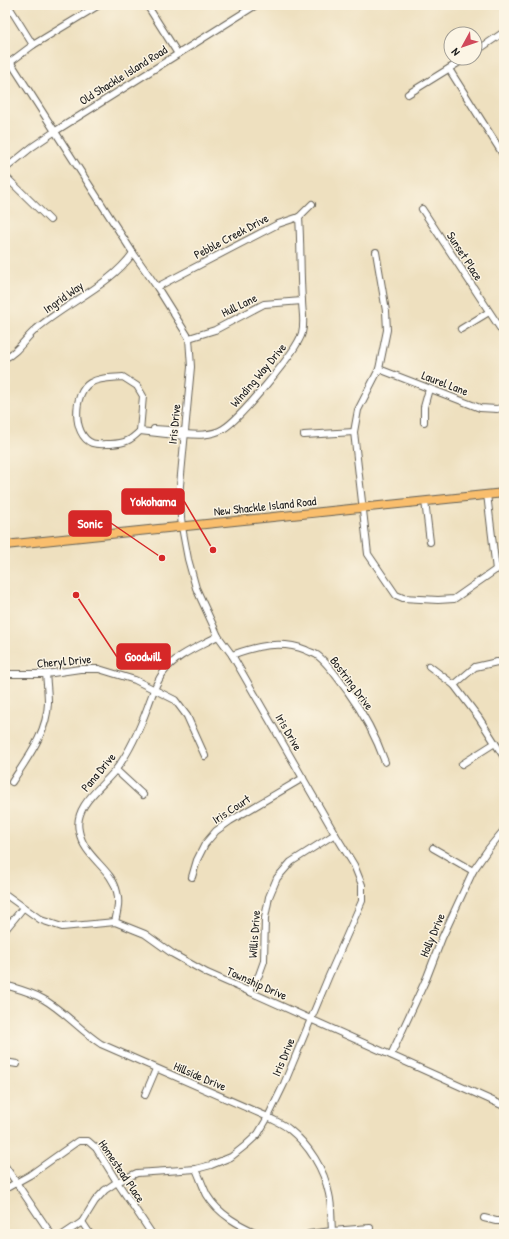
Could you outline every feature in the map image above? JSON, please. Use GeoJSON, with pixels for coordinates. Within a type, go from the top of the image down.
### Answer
{"type":"FeatureCollection","features":[{"type":"Feature","properties":{"kind":"main road","name":"New Shackle Island Road"},"geometry":{"type":"LineString","coordinates":[[5,545],[504,493]]}},
{"type":"Feature","properties":{"kind":"street"},"geometry":{"type":"LineString","coordinates":[[8,5],[33,45]]}},
{"type":"Feature","properties":{"kind":"street"},"geometry":{"type":"LineString","coordinates":[[8,64],[33,45],[99,5]]}},
{"type":"Feature","properties":{"kind":"street"},"geometry":{"type":"LineString","coordinates":[[147,5],[178,54]]}},
{"type":"Feature","properties":{"kind":"street","name":"Old Shackle Island Road"},"geometry":{"type":"LineString","coordinates":[[5,169],[32,147],[54,132],[256,5]]}},
{"type":"Feature","properties":{"kind":"street"},"geometry":{"type":"LineString","coordinates":[[483,46],[504,32]]}},
{"type":"Feature","properties":{"kind":"street","name":"Iris Drive"},"geometry":{"type":"LineString","coordinates":[[8,64],[157,287],[189,338],[191,367],[179,496],[182,527],[188,559],[196,588],[218,636],[232,655],[354,865],[362,885],[362,901],[310,1019],[297,1054],[268,1117],[258,1134],[230,1157],[196,1169],[137,1173],[117,1182],[105,1190],[95,1200],[82,1222],[64,1234]]}},
{"type":"Feature","properties":{"kind":"street"},"geometry":{"type":"LineString","coordinates":[[408,94],[455,66]]}},
{"type":"Feature","properties":{"kind":"street"},"geometry":{"type":"LineString","coordinates":[[449,70],[504,156]]}},
{"type":"Feature","properties":{"kind":"street"},"geometry":{"type":"LineString","coordinates":[[5,176],[50,220]]}},
{"type":"Feature","properties":{"kind":"street","name":"Pebble Creek Drive"},"geometry":{"type":"LineString","coordinates":[[157,287],[278,224],[300,217],[312,204]]}},
{"type":"Feature","properties":{"kind":"street","name":"Sunset Place"},"geometry":{"type":"LineString","coordinates":[[422,209],[504,334]]}},
{"type":"Feature","properties":{"kind":"street","name":"Winding Way Drive"},"geometry":{"type":"LineString","coordinates":[[140,429],[204,435],[222,430],[234,422],[286,360],[297,345],[302,333],[304,320],[302,300],[300,217]]}},
{"type":"Feature","properties":{"kind":"street"},"geometry":{"type":"LineString","coordinates":[[376,252],[385,304],[387,330],[379,369],[358,410],[354,432],[368,554],[396,595],[403,598],[438,600],[454,599],[504,564]]}},
{"type":"Feature","properties":{"kind":"street","name":"Ingrid Way"},"geometry":{"type":"LineString","coordinates":[[5,358],[13,354],[35,330],[117,272],[134,254]]}},
{"type":"Feature","properties":{"kind":"street","name":"Hull Lane"},"geometry":{"type":"LineString","coordinates":[[189,338],[215,330],[264,304],[302,300]]}},
{"type":"Feature","properties":{"kind":"street"},"geometry":{"type":"LineString","coordinates":[[461,329],[489,312]]}},
{"type":"Feature","properties":{"kind":"street","name":"Laurel Lane"},"geometry":{"type":"LineString","coordinates":[[379,369],[480,408],[497,409],[504,407]]}},
{"type":"Feature","properties":{"kind":"street"},"geometry":{"type":"LineString","coordinates":[[123,377],[131,380],[143,396],[140,429],[133,438],[126,442],[101,444],[89,441],[80,433],[78,427],[78,402],[82,392],[91,382],[102,379],[123,377]]}},
{"type":"Feature","properties":{"kind":"street"},"geometry":{"type":"LineString","coordinates":[[424,422],[424,407],[430,389]]}},
{"type":"Feature","properties":{"kind":"street"},"geometry":{"type":"LineString","coordinates":[[304,435],[354,432]]}},
{"type":"Feature","properties":{"kind":"street"},"geometry":{"type":"LineString","coordinates":[[487,494],[496,570]]}},
{"type":"Feature","properties":{"kind":"street"},"geometry":{"type":"LineString","coordinates":[[425,501],[430,542]]}},
{"type":"Feature","properties":{"kind":"street","name":"Pana Drive"},"geometry":{"type":"LineString","coordinates":[[115,922],[118,908],[117,892],[111,878],[91,857],[83,845],[78,830],[80,817],[84,806],[116,770],[126,755],[135,738],[154,689],[163,672],[177,658],[218,636]]}},
{"type":"Feature","properties":{"kind":"street","name":"Bostring Drive"},"geometry":{"type":"LineString","coordinates":[[232,655],[250,648],[271,644],[298,647],[316,655],[334,672],[366,720],[379,744],[385,762]]}},
{"type":"Feature","properties":{"kind":"street"},"geometry":{"type":"LineString","coordinates":[[454,686],[475,667],[497,662],[504,663]]}},
{"type":"Feature","properties":{"kind":"street"},"geometry":{"type":"LineString","coordinates":[[429,666],[454,686],[479,718],[504,757]]}},
{"type":"Feature","properties":{"kind":"street","name":"Cheryl Drive"},"geometry":{"type":"LineString","coordinates":[[5,674],[46,674],[80,669],[99,669],[135,680],[175,700],[187,716],[204,756]]}},
{"type":"Feature","properties":{"kind":"street"},"geometry":{"type":"LineString","coordinates":[[12,782],[34,749],[46,718],[48,703],[46,674]]}},
{"type":"Feature","properties":{"kind":"street"},"geometry":{"type":"LineString","coordinates":[[462,764],[494,743]]}},
{"type":"Feature","properties":{"kind":"street"},"geometry":{"type":"LineString","coordinates":[[116,770],[143,795]]}},
{"type":"Feature","properties":{"kind":"street","name":"Iris Court"},"geometry":{"type":"LineString","coordinates":[[192,877],[197,860],[205,844],[216,831],[230,821],[303,778]]}},
{"type":"Feature","properties":{"kind":"street","name":"Holly Drive"},"geometry":{"type":"LineString","coordinates":[[391,1055],[473,871],[504,830]]}},
{"type":"Feature","properties":{"kind":"street","name":"Willis Drive"},"geometry":{"type":"LineString","coordinates":[[248,991],[259,975],[264,961],[265,918],[269,897],[277,878],[291,862],[335,834]]}},
{"type":"Feature","properties":{"kind":"street"},"geometry":{"type":"LineString","coordinates":[[433,848],[473,871]]}},
{"type":"Feature","properties":{"kind":"street","name":"Township Drive"},"geometry":{"type":"LineString","coordinates":[[5,894],[41,920],[62,927],[115,922],[145,934],[173,954],[206,973],[504,1106]]}},
{"type":"Feature","properties":{"kind":"street"},"geometry":{"type":"LineString","coordinates":[[5,930],[23,908]]}},
{"type":"Feature","properties":{"kind":"street","name":"Hillside Drive"},"geometry":{"type":"LineString","coordinates":[[5,986],[26,991],[43,999],[101,1044],[268,1117],[289,1129],[304,1144],[317,1162],[325,1177],[330,1195],[332,1231]]}},
{"type":"Feature","properties":{"kind":"street"},"geometry":{"type":"LineString","coordinates":[[5,1062],[17,1064]]}},
{"type":"Feature","properties":{"kind":"street"},"geometry":{"type":"LineString","coordinates":[[145,1095],[156,1069]]}},
{"type":"Feature","properties":{"kind":"street","name":"Homestead Place"},"geometry":{"type":"LineString","coordinates":[[5,1189],[30,1175],[78,1141],[88,1142],[96,1148],[152,1234]]}},
{"type":"Feature","properties":{"kind":"street"},"geometry":{"type":"LineString","coordinates":[[5,1166],[50,1234]]}},
{"type":"Feature","properties":{"kind":"street"},"geometry":{"type":"LineString","coordinates":[[196,1169],[207,1195],[220,1212],[240,1225],[259,1234]]}},
{"type":"Feature","properties":{"kind":"street"},"geometry":{"type":"LineString","coordinates":[[484,1218],[504,1221]]}},
{"type":"Feature","properties":{"kind":"street"},"geometry":{"type":"LineString","coordinates":[[82,1222],[90,1234]]}},
{"type":"Feature","properties":{"kind":"street"},"geometry":{"type":"LineString","coordinates":[[309,1234],[370,1228]]}},
{"type":"Feature","properties":{"kind":"place","name":"Yokohama"},"geometry":{"type":"Point","coordinates":[213,550]}},
{"type":"Feature","properties":{"kind":"place","name":"Sonic"},"geometry":{"type":"Point","coordinates":[162,558]}},
{"type":"Feature","properties":{"kind":"place","name":"Goodwill"},"geometry":{"type":"Point","coordinates":[76,595]}}]}
